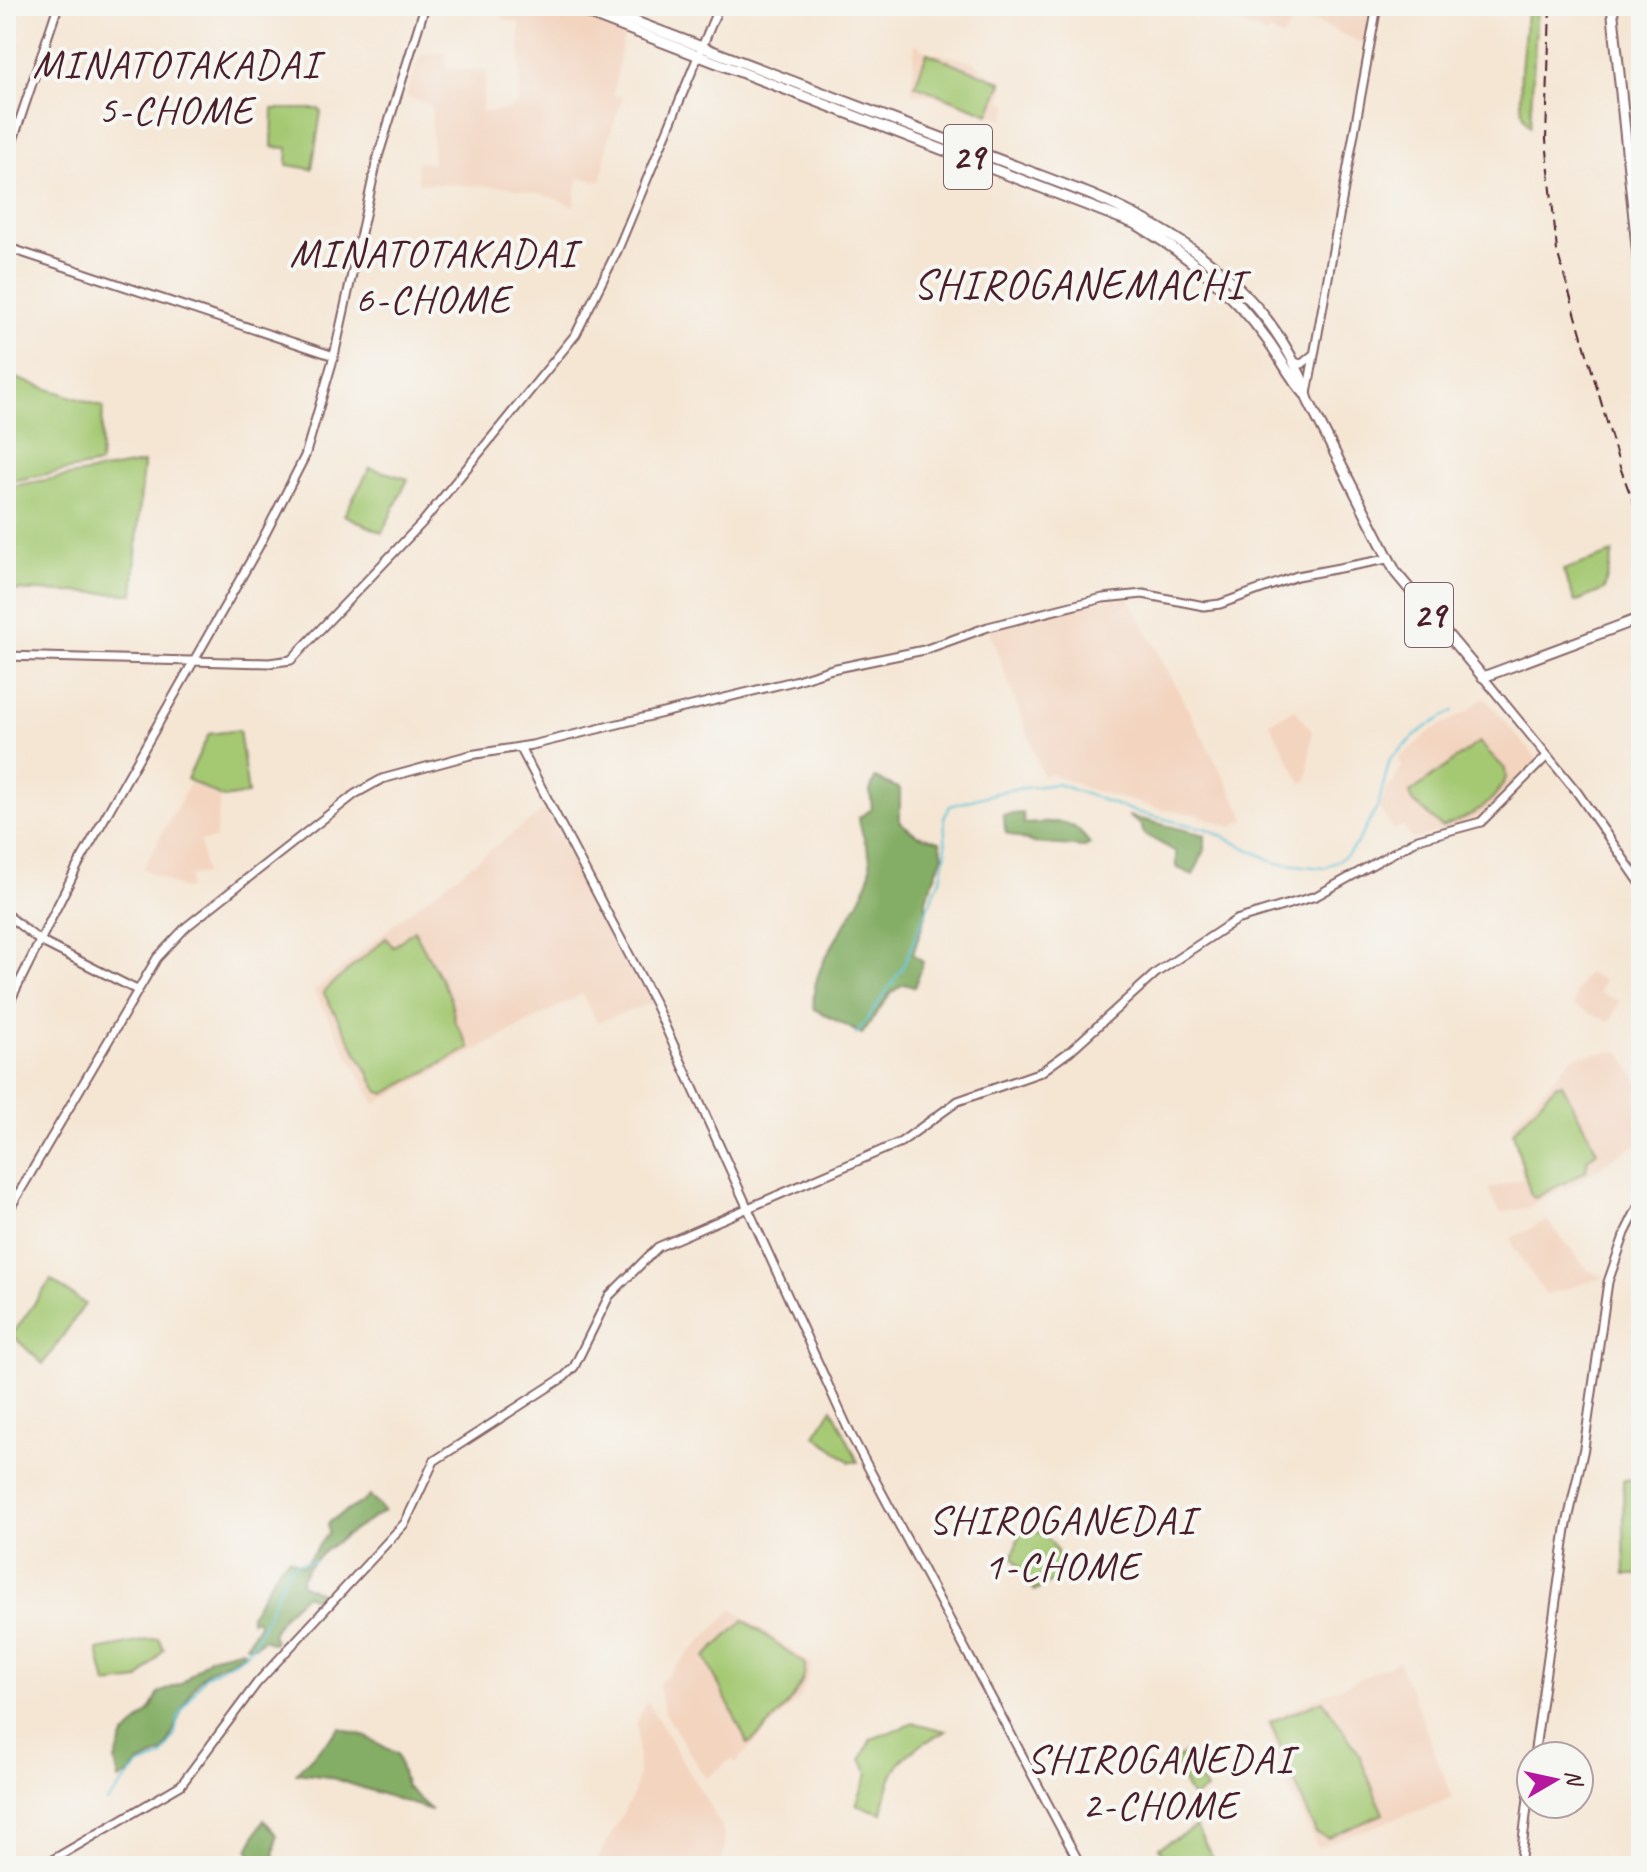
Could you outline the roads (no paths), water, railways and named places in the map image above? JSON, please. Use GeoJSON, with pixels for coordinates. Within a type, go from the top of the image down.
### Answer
{"type":"FeatureCollection","features":[{"type":"Feature","properties":{"kind":"main road","name":"29"},"geometry":{"type":"LineString","coordinates":[[569,6],[1089,194],[1140,216],[1193,249],[1224,276],[1262,317],[1293,362],[1307,397],[1387,559],[1409,592],[1483,677],[1641,618]]}},
{"type":"Feature","properties":{"kind":"main road","name":"29"},"geometry":{"type":"LineString","coordinates":[[594,6],[1136,224],[1182,252],[1233,297],[1266,337],[1307,397]]}},
{"type":"Feature","properties":{"kind":"main road"},"geometry":{"type":"LineString","coordinates":[[1612,6],[1641,285]]}},
{"type":"Feature","properties":{"kind":"street"},"geometry":{"type":"LineString","coordinates":[[6,161],[58,6]]}},
{"type":"Feature","properties":{"kind":"street"},"geometry":{"type":"LineString","coordinates":[[6,1009],[78,865],[300,468],[334,356],[377,160],[425,6]]}},
{"type":"Feature","properties":{"kind":"street"},"geometry":{"type":"LineString","coordinates":[[6,656],[269,663],[291,660],[422,523],[556,362],[585,319],[719,6]]}},
{"type":"Feature","properties":{"kind":"street"},"geometry":{"type":"LineString","coordinates":[[1307,397],[1377,6]]}},
{"type":"Feature","properties":{"kind":"street"},"geometry":{"type":"LineString","coordinates":[[6,247],[334,356]]}},
{"type":"Feature","properties":{"kind":"street"},"geometry":{"type":"LineString","coordinates":[[1293,362],[1306,362],[1315,352]]}},
{"type":"Feature","properties":{"kind":"street"},"geometry":{"type":"LineString","coordinates":[[6,1215],[135,989],[157,958],[186,927],[355,794],[382,779],[470,755],[520,747],[794,681],[832,669],[924,650],[988,627],[1103,598],[1143,594],[1204,606],[1220,604],[1297,576],[1387,559]]}},
{"type":"Feature","properties":{"kind":"street"},"geometry":{"type":"LineString","coordinates":[[1483,677],[1547,756],[1641,884]]}},
{"type":"Feature","properties":{"kind":"street"},"geometry":{"type":"LineString","coordinates":[[520,747],[654,1002],[850,1433],[1081,1866]]}},
{"type":"Feature","properties":{"kind":"street"},"geometry":{"type":"LineString","coordinates":[[42,1866],[174,1792],[257,1683],[405,1523],[425,1474],[434,1461],[564,1377],[574,1367],[609,1296],[658,1247],[901,1142],[958,1101],[1041,1072],[1070,1051],[1156,973],[1236,920],[1316,896],[1418,839],[1481,822],[1547,756]]}},
{"type":"Feature","properties":{"kind":"street"},"geometry":{"type":"LineString","coordinates":[[6,914],[40,941],[135,989]]}},
{"type":"Feature","properties":{"kind":"street"},"geometry":{"type":"LineString","coordinates":[[1536,1740],[1566,1529],[1584,1448],[1608,1282],[1625,1233],[1641,1201]]}},
{"type":"Feature","properties":{"kind":"street"},"geometry":{"type":"LineString","coordinates":[[1520,1866],[1525,1820]]}},
{"type":"Feature","properties":{"kind":"waterway"},"geometry":{"type":"LineString","coordinates":[[856,1035],[902,969],[942,874],[946,851],[944,817],[950,806],[1007,790],[1057,784],[1139,813],[1207,829],[1277,863],[1324,868],[1347,855],[1357,843],[1378,806],[1390,759],[1423,729],[1453,711]]}},
{"type":"Feature","properties":{"kind":"waterway"},"geometry":{"type":"LineString","coordinates":[[107,1802],[138,1766],[162,1757],[175,1734],[178,1717],[205,1676],[243,1656],[255,1642],[287,1571],[295,1563],[315,1561]]}},
{"type":"Feature","properties":{"kind":"railway"},"geometry":{"type":"LineString","coordinates":[[1550,6],[1546,140],[1557,251],[1620,467],[1641,523]]}},
{"type":"Feature","properties":{"kind":"district","name":"MINATOTAKADAI 5-CHOME"},"geometry":{"type":"Point","coordinates":[176,87]}},
{"type":"Feature","properties":{"kind":"district","name":"MINATOTAKADAI 6-CHOME"},"geometry":{"type":"Point","coordinates":[433,276]}},
{"type":"Feature","properties":{"kind":"district","name":"SHIROGANEMACHI"},"geometry":{"type":"Point","coordinates":[1079,284]}},
{"type":"Feature","properties":{"kind":"district","name":"SHIROGANEDAI 1-CHOME"},"geometry":{"type":"Point","coordinates":[1062,1543]}},
{"type":"Feature","properties":{"kind":"district","name":"SHIROGANEDAI 2-CHOME"},"geometry":{"type":"Point","coordinates":[1160,1782]}}]}
